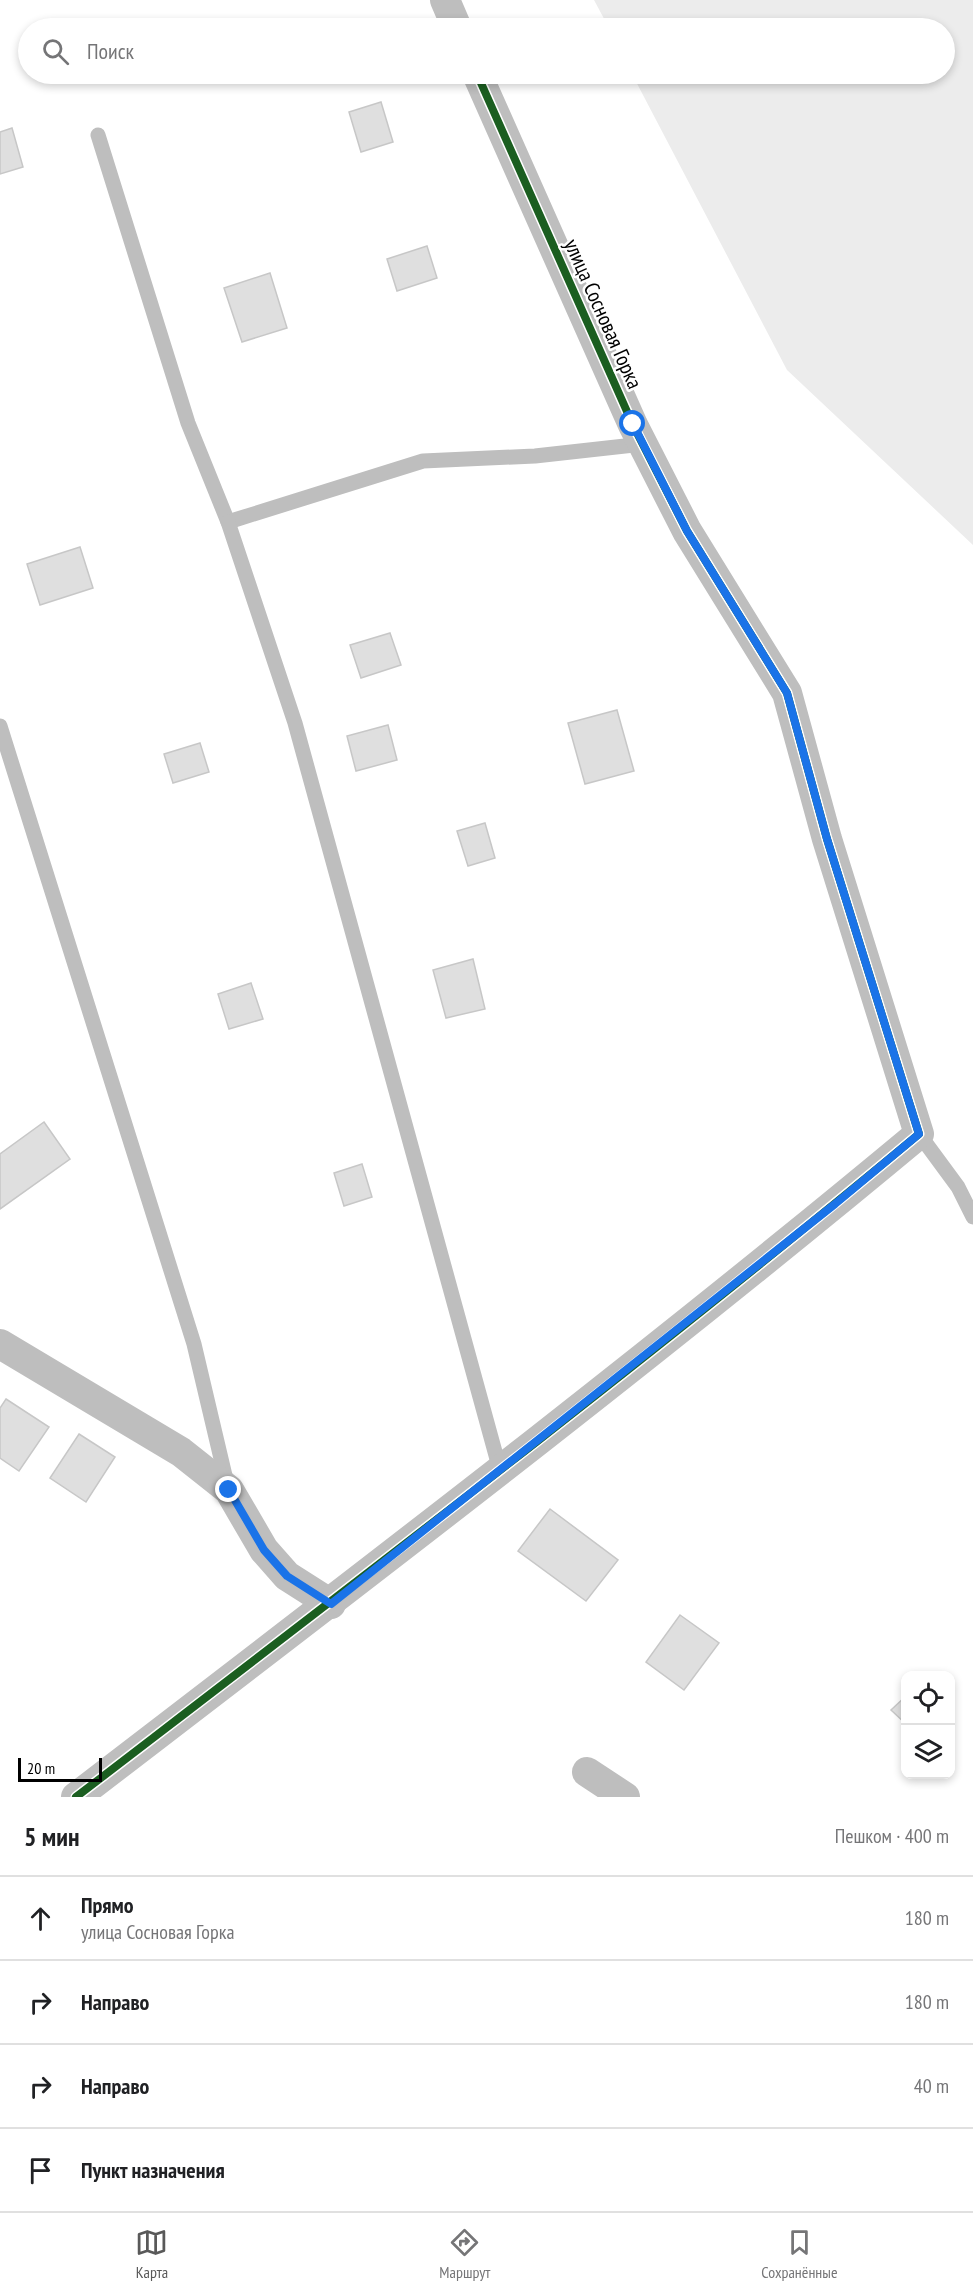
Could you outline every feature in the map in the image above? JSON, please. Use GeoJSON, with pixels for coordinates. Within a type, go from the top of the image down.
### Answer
{"type":"FeatureCollection","features":[{"type":"Feature","properties":{"kind":"street"},"geometry":{"type":"LineString","coordinates":[[445,0],[453,18]]}},
{"type":"Feature","properties":{"kind":"street","name":"улица Сосновая Горка"},"geometry":{"type":"LineString","coordinates":[[481,84],[643,444],[687,531],[787,693],[827,839],[919,1134]]}},
{"type":"Feature","properties":{"kind":"street"},"geometry":{"type":"LineString","coordinates":[[76,1797],[331,1604],[919,1134]]}},
{"type":"Feature","properties":{"kind":"street"},"geometry":{"type":"LineString","coordinates":[[0,1344],[181,1452],[229,1490],[264,1550],[287,1576],[331,1604]]}},
{"type":"Feature","properties":{"kind":"street"},"geometry":{"type":"LineString","coordinates":[[587,1772],[625,1797]]}},
{"type":"Feature","properties":{"kind":"lane"},"geometry":{"type":"LineString","coordinates":[[98,135],[188,423],[228,522],[295,723],[500,1470]]}},
{"type":"Feature","properties":{"kind":"lane"},"geometry":{"type":"LineString","coordinates":[[228,522],[423,461],[535,456],[643,444]]}},
{"type":"Feature","properties":{"kind":"lane"},"geometry":{"type":"LineString","coordinates":[[0,726],[194,1344],[229,1490]]}},
{"type":"Feature","properties":{"kind":"lane"},"geometry":{"type":"LineString","coordinates":[[919,1134],[957,1187],[973,1216]]}},
{"type":"Feature","properties":{"kind":"shaded area"},"geometry":{"type":"Polygon","coordinates":[[[594,0],[973,0],[973,545],[787,370],[637,84],[955,84],[955,18],[604,18],[594,0]]]}},
{"type":"Feature","properties":{"kind":"building"},"geometry":{"type":"Polygon","coordinates":[[[381,102],[393,142],[361,152],[349,112],[381,102]]]}},
{"type":"Feature","properties":{"kind":"building"},"geometry":{"type":"Polygon","coordinates":[[[12,128],[23,167],[0,174],[0,132],[12,128]]]}},
{"type":"Feature","properties":{"kind":"building"},"geometry":{"type":"Polygon","coordinates":[[[427,246],[437,278],[397,291],[387,259],[427,246]]]}},
{"type":"Feature","properties":{"kind":"building"},"geometry":{"type":"Polygon","coordinates":[[[270,273],[287,328],[242,342],[224,288],[270,273]]]}},
{"type":"Feature","properties":{"kind":"building"},"geometry":{"type":"Polygon","coordinates":[[[80,547],[93,588],[40,605],[27,564],[80,547]]]}},
{"type":"Feature","properties":{"kind":"building"},"geometry":{"type":"Polygon","coordinates":[[[390,633],[401,665],[361,678],[350,645],[390,633]]]}},
{"type":"Feature","properties":{"kind":"building"},"geometry":{"type":"Polygon","coordinates":[[[617,710],[634,771],[585,784],[568,723],[617,710]]]}},
{"type":"Feature","properties":{"kind":"building"},"geometry":{"type":"Polygon","coordinates":[[[388,725],[397,760],[356,771],[347,736],[388,725]]]}},
{"type":"Feature","properties":{"kind":"building"},"geometry":{"type":"Polygon","coordinates":[[[200,743],[209,772],[173,783],[164,754],[200,743]]]}},
{"type":"Feature","properties":{"kind":"building"},"geometry":{"type":"Polygon","coordinates":[[[485,823],[495,858],[468,866],[457,831],[485,823]]]}},
{"type":"Feature","properties":{"kind":"building"},"geometry":{"type":"Polygon","coordinates":[[[473,959],[485,1009],[446,1018],[433,970],[473,959]]]}},
{"type":"Feature","properties":{"kind":"building"},"geometry":{"type":"Polygon","coordinates":[[[251,983],[263,1019],[229,1029],[218,994],[251,983]]]}},
{"type":"Feature","properties":{"kind":"building"},"geometry":{"type":"Polygon","coordinates":[[[44,1122],[70,1159],[0,1209],[0,1154],[44,1122]]]}},
{"type":"Feature","properties":{"kind":"building"},"geometry":{"type":"Polygon","coordinates":[[[362,1164],[372,1197],[344,1206],[334,1173],[362,1164]]]}},
{"type":"Feature","properties":{"kind":"building"},"geometry":{"type":"Polygon","coordinates":[[[6,1399],[49,1427],[19,1471],[0,1458],[0,1408],[6,1399]]]}},
{"type":"Feature","properties":{"kind":"building"},"geometry":{"type":"Polygon","coordinates":[[[79,1434],[115,1457],[86,1502],[50,1478],[79,1434]]]}},
{"type":"Feature","properties":{"kind":"building"},"geometry":{"type":"Polygon","coordinates":[[[550,1509],[618,1560],[586,1601],[518,1551],[550,1509]]]}},
{"type":"Feature","properties":{"kind":"building"},"geometry":{"type":"Polygon","coordinates":[[[680,1615],[719,1643],[684,1690],[646,1662],[680,1615]]]}},
{"type":"Feature","properties":{"kind":"building"},"geometry":{"type":"Polygon","coordinates":[[[901,1701],[901,1719],[891,1710],[901,1701]]]}},
{"type":"Feature","properties":{"kind":"cycle path"},"geometry":{"type":"LineString","coordinates":[[76,1797],[606,1387],[919,1134],[827,839],[787,693],[687,531],[633,425],[481,84]]}},
{"type":"Feature","properties":{"kind":"route"},"geometry":{"type":"LineString","coordinates":[[229,1490],[264,1550],[287,1576],[331,1604],[835,1204],[919,1134],[827,839],[787,693],[687,531],[633,424]]}}]}
